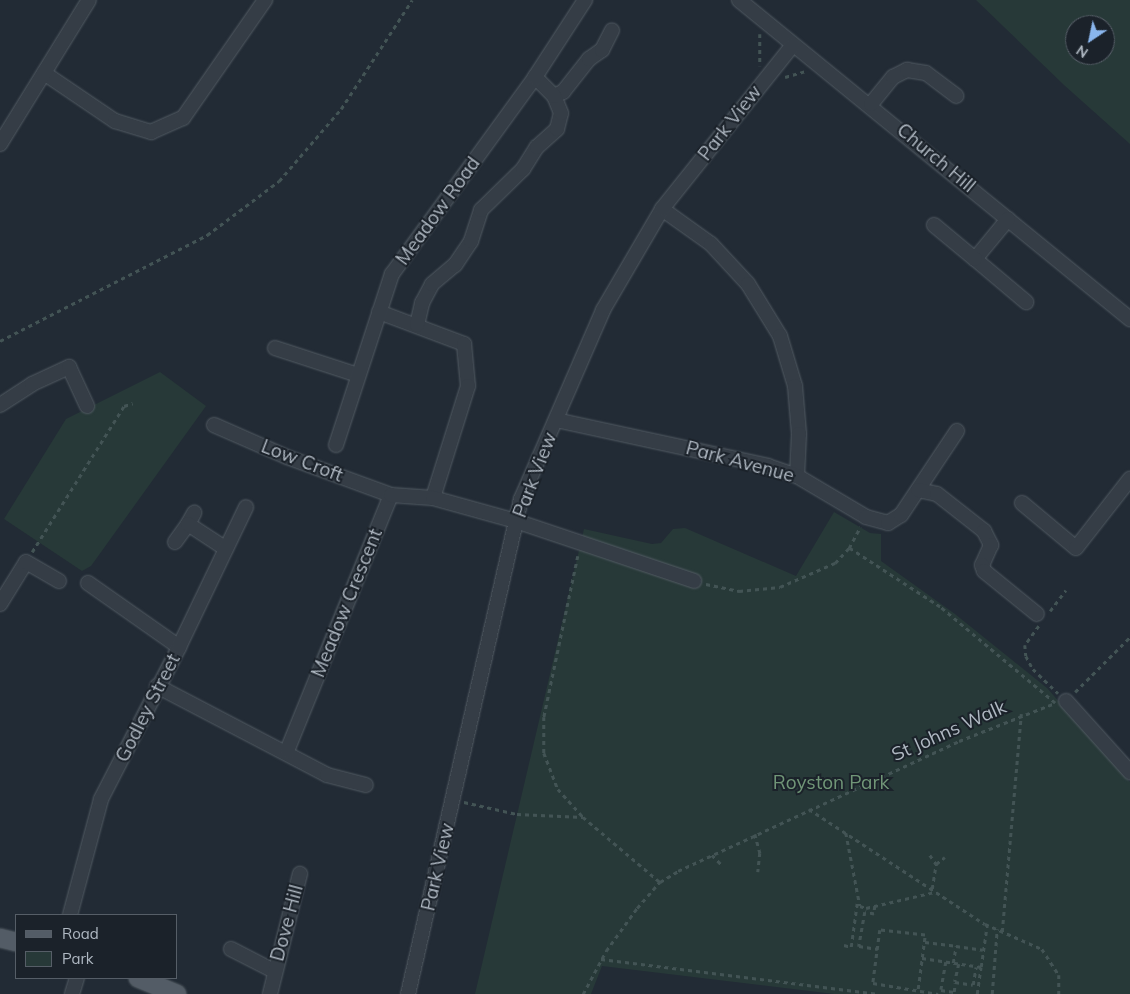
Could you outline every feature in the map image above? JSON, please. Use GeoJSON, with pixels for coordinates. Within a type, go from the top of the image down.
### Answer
{"type":"FeatureCollection","features":[{"type":"Feature","properties":{"kind":"main road"},"geometry":{"type":"LineString","coordinates":[[0,938],[15,942]]}},
{"type":"Feature","properties":{"kind":"main road"},"geometry":{"type":"LineString","coordinates":[[140,979],[177,994]]}},
{"type":"Feature","properties":{"kind":"street"},"geometry":{"type":"LineString","coordinates":[[0,144],[89,0]]}},
{"type":"Feature","properties":{"kind":"street"},"geometry":{"type":"LineString","coordinates":[[44,73],[115,121],[151,132],[183,118],[265,0]]}},
{"type":"Feature","properties":{"kind":"street","name":"Meadow Road"},"geometry":{"type":"LineString","coordinates":[[336,445],[392,274],[535,77],[585,0]]}},
{"type":"Feature","properties":{"kind":"street","name":"Church Hill"},"geometry":{"type":"LineString","coordinates":[[739,0],[793,45],[871,104],[1130,320]]}},
{"type":"Feature","properties":{"kind":"street"},"geometry":{"type":"LineString","coordinates":[[554,96],[563,92],[589,59],[602,50],[612,30]]}},
{"type":"Feature","properties":{"kind":"street","name":"Park View"},"geometry":{"type":"LineString","coordinates":[[408,994],[454,800],[521,499],[604,310],[662,209],[760,83],[793,45]]}},
{"type":"Feature","properties":{"kind":"street"},"geometry":{"type":"LineString","coordinates":[[871,104],[893,77],[907,70],[926,73],[956,96]]}},
{"type":"Feature","properties":{"kind":"street"},"geometry":{"type":"LineString","coordinates":[[417,325],[422,303],[432,284],[455,266],[472,241],[481,210],[523,169],[537,147],[557,129],[561,113],[554,96],[535,77]]}},
{"type":"Feature","properties":{"kind":"street"},"geometry":{"type":"LineString","coordinates":[[662,209],[711,244],[748,284],[780,336],[795,386],[799,434],[798,476]]}},
{"type":"Feature","properties":{"kind":"street"},"geometry":{"type":"LineString","coordinates":[[975,259],[1008,219]]}},
{"type":"Feature","properties":{"kind":"street"},"geometry":{"type":"LineString","coordinates":[[934,225],[1026,302]]}},
{"type":"Feature","properties":{"kind":"street"},"geometry":{"type":"LineString","coordinates":[[379,312],[464,344],[468,386],[433,498]]}},
{"type":"Feature","properties":{"kind":"street"},"geometry":{"type":"LineString","coordinates":[[275,348],[358,375]]}},
{"type":"Feature","properties":{"kind":"street"},"geometry":{"type":"LineString","coordinates":[[0,405],[32,384],[69,366],[86,406]]}},
{"type":"Feature","properties":{"kind":"street","name":"Park Avenue"},"geometry":{"type":"LineString","coordinates":[[556,420],[759,464],[798,476],[866,517],[888,523],[902,515],[957,431]]}},
{"type":"Feature","properties":{"kind":"street","name":"Low Croft"},"geometry":{"type":"LineString","coordinates":[[214,425],[287,457],[391,495]]}},
{"type":"Feature","properties":{"kind":"street"},"geometry":{"type":"LineString","coordinates":[[1022,503],[1076,548],[1130,479]]}},
{"type":"Feature","properties":{"kind":"street"},"geometry":{"type":"LineString","coordinates":[[918,490],[936,494],[984,531],[991,545],[982,565],[984,571],[1043,616]]}},
{"type":"Feature","properties":{"kind":"street"},"geometry":{"type":"LineString","coordinates":[[391,495],[433,498],[516,521],[694,580]]}},
{"type":"Feature","properties":{"kind":"street","name":"Meadow Crescent"},"geometry":{"type":"LineString","coordinates":[[288,751],[391,495]]}},
{"type":"Feature","properties":{"kind":"street","name":"Godley Street"},"geometry":{"type":"LineString","coordinates":[[70,914],[101,799],[179,647],[246,507]]}},
{"type":"Feature","properties":{"kind":"street"},"geometry":{"type":"LineString","coordinates":[[175,542],[191,519],[226,549]]}},
{"type":"Feature","properties":{"kind":"street"},"geometry":{"type":"LineString","coordinates":[[0,604],[26,562],[59,581]]}},
{"type":"Feature","properties":{"kind":"street"},"geometry":{"type":"LineString","coordinates":[[88,583],[179,647]]}},
{"type":"Feature","properties":{"kind":"street"},"geometry":{"type":"LineString","coordinates":[[158,686],[288,751],[327,775],[366,785]]}},
{"type":"Feature","properties":{"kind":"street"},"geometry":{"type":"LineString","coordinates":[[1061,702],[1130,772]]}},
{"type":"Feature","properties":{"kind":"street","name":"Dove Hill"},"geometry":{"type":"LineString","coordinates":[[270,994],[274,971],[300,874]]}},
{"type":"Feature","properties":{"kind":"street","name":"Dove Hill"},"geometry":{"type":"LineString","coordinates":[[231,950],[274,971]]}},
{"type":"Feature","properties":{"kind":"street"},"geometry":{"type":"LineString","coordinates":[[72,994],[77,979]]}},
{"type":"Feature","properties":{"kind":"path"},"geometry":{"type":"LineString","coordinates":[[0,341],[207,235],[279,181],[341,109],[412,0]]}},
{"type":"Feature","properties":{"kind":"path"},"geometry":{"type":"LineString","coordinates":[[760,17],[760,83],[822,67]]}},
{"type":"Feature","properties":{"kind":"path"},"geometry":{"type":"LineString","coordinates":[[26,562],[124,406],[133,403]]}},
{"type":"Feature","properties":{"kind":"path"},"geometry":{"type":"LineString","coordinates":[[694,580],[739,591],[767,590],[791,583],[835,563],[849,548],[866,517]]}},
{"type":"Feature","properties":{"kind":"path"},"geometry":{"type":"LineString","coordinates":[[581,542],[544,717],[544,753],[558,789],[583,817],[660,882]]}},
{"type":"Feature","properties":{"kind":"path"},"geometry":{"type":"LineString","coordinates":[[849,548],[940,607],[1061,702]]}},
{"type":"Feature","properties":{"kind":"path"},"geometry":{"type":"LineString","coordinates":[[1061,702],[1033,669],[1026,656],[1025,645],[1043,616],[1066,590]]}},
{"type":"Feature","properties":{"kind":"path"},"geometry":{"type":"LineString","coordinates":[[1061,702],[1130,637]]}},
{"type":"Feature","properties":{"kind":"path","name":"St Johns Walk"},"geometry":{"type":"LineString","coordinates":[[583,994],[602,959],[636,908],[660,882],[712,854],[809,809],[1021,714],[1061,702]]}},
{"type":"Feature","properties":{"kind":"path"},"geometry":{"type":"LineString","coordinates":[[1002,932],[1021,714]]}},
{"type":"Feature","properties":{"kind":"path"},"geometry":{"type":"LineString","coordinates":[[454,800],[517,814],[583,817]]}},
{"type":"Feature","properties":{"kind":"path"},"geometry":{"type":"LineString","coordinates":[[809,809],[987,925],[1042,949],[1059,975],[1059,994]]}},
{"type":"Feature","properties":{"kind":"path"},"geometry":{"type":"LineString","coordinates":[[844,946],[851,946],[857,903],[846,832]]}},
{"type":"Feature","properties":{"kind":"path"},"geometry":{"type":"LineString","coordinates":[[755,834],[760,854],[758,872]]}},
{"type":"Feature","properties":{"kind":"path"},"geometry":{"type":"LineString","coordinates":[[712,854],[722,866]]}},
{"type":"Feature","properties":{"kind":"path"},"geometry":{"type":"LineString","coordinates":[[930,855],[936,864],[932,889]]}},
{"type":"Feature","properties":{"kind":"path"},"geometry":{"type":"LineString","coordinates":[[936,864],[945,857]]}},
{"type":"Feature","properties":{"kind":"path"},"geometry":{"type":"LineString","coordinates":[[857,903],[866,908],[924,892],[936,892]]}},
{"type":"Feature","properties":{"kind":"path"},"geometry":{"type":"LineString","coordinates":[[875,906],[874,914],[865,912],[859,946],[878,949]]}},
{"type":"Feature","properties":{"kind":"path"},"geometry":{"type":"LineString","coordinates":[[977,994],[987,925]]}},
{"type":"Feature","properties":{"kind":"path"},"geometry":{"type":"LineString","coordinates":[[992,994],[997,929]]}},
{"type":"Feature","properties":{"kind":"path"},"geometry":{"type":"LineString","coordinates":[[918,989],[925,936],[880,930],[873,983],[940,993],[954,992],[959,964]]}},
{"type":"Feature","properties":{"kind":"path"},"geometry":{"type":"LineString","coordinates":[[924,942],[983,950]]}},
{"type":"Feature","properties":{"kind":"path"},"geometry":{"type":"LineString","coordinates":[[953,963],[956,946]]}},
{"type":"Feature","properties":{"kind":"path"},"geometry":{"type":"LineString","coordinates":[[922,958],[981,968]]}},
{"type":"Feature","properties":{"kind":"path"},"geometry":{"type":"LineString","coordinates":[[602,959],[879,994]]}},
{"type":"Feature","properties":{"kind":"path"},"geometry":{"type":"LineString","coordinates":[[940,993],[946,962]]}},
{"type":"Feature","properties":{"kind":"path"},"geometry":{"type":"LineString","coordinates":[[973,985],[976,967]]}},
{"type":"Feature","properties":{"kind":"path"},"geometry":{"type":"LineString","coordinates":[[956,982],[978,986]]}},
{"type":"Feature","properties":{"kind":"green space"},"geometry":{"type":"Polygon","coordinates":[[[976,0],[1130,0],[1130,144],[1064,85],[976,0]]]}},
{"type":"Feature","properties":{"kind":"green space"},"geometry":{"type":"Polygon","coordinates":[[[160,372],[206,406],[91,566],[82,571],[4,519],[66,419],[160,372]]]}},
{"type":"Feature","properties":{"kind":"green space","name":"Royston Park"},"geometry":{"type":"Polygon","coordinates":[[[834,512],[870,533],[881,534],[881,561],[955,614],[1047,688],[1130,782],[1130,994],[834,994],[602,966],[591,994],[475,994],[584,529],[652,544],[661,543],[673,529],[685,528],[796,576],[834,512]]]}}]}
